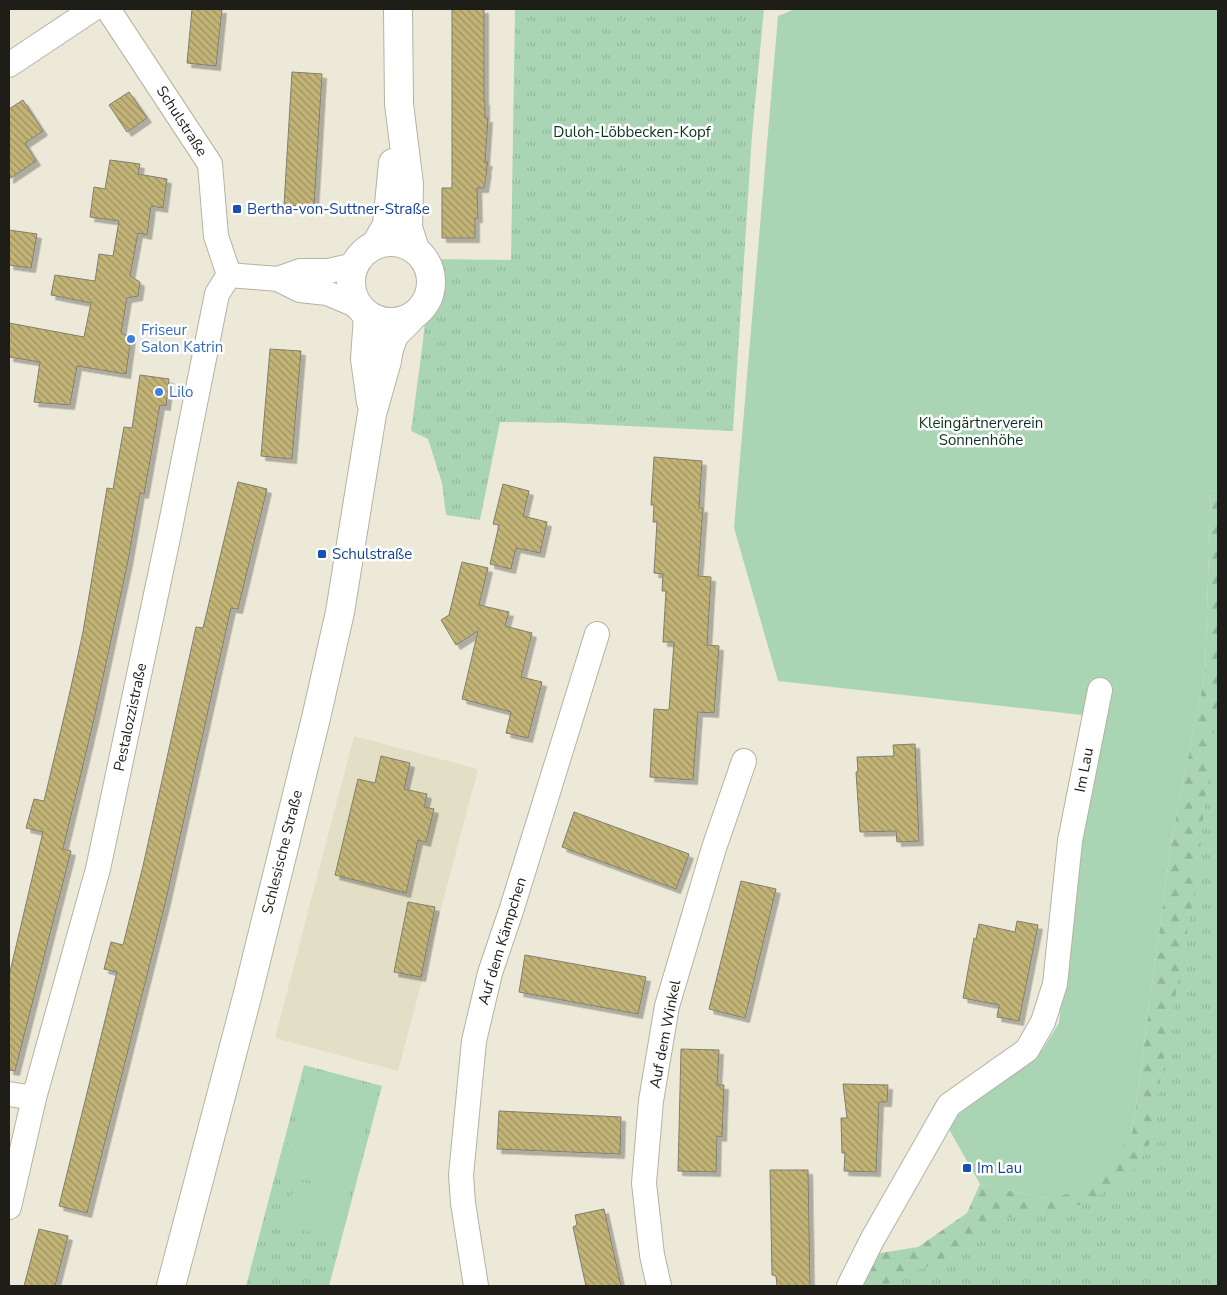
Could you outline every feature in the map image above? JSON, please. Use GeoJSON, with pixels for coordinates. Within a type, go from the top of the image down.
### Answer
{"type":"FeatureCollection","features":[{"type":"Feature","properties":{"kind":"main road"},"geometry":{"type":"LineString","coordinates":[[398,9],[399,104],[408,184],[408,228],[415,249]]}},
{"type":"Feature","properties":{"kind":"main road"},"geometry":{"type":"LineString","coordinates":[[376,244],[387,225],[399,104]]}},
{"type":"Feature","properties":{"kind":"main road"},"geometry":{"type":"LineString","coordinates":[[391,242],[403,243],[415,249],[424,258],[430,270],[432,284],[429,298],[422,310],[410,319],[396,323],[382,322],[363,311],[352,294],[350,280],[354,264],[363,252],[376,244],[391,242]]}},
{"type":"Feature","properties":{"kind":"main road","name":"Schlesische Straße"},"geometry":{"type":"LineString","coordinates":[[363,311],[365,359],[372,414]]}},
{"type":"Feature","properties":{"kind":"main road","name":"Schlesische Straße"},"geometry":{"type":"LineString","coordinates":[[171,1286],[247,997],[340,612],[372,414],[394,335],[410,319]]}},
{"type":"Feature","properties":{"kind":"street"},"geometry":{"type":"LineString","coordinates":[[9,65],[93,9]]}},
{"type":"Feature","properties":{"kind":"street","name":"Schulstraße"},"geometry":{"type":"LineString","coordinates":[[108,9],[210,164],[216,236],[229,275]]}},
{"type":"Feature","properties":{"kind":"street"},"geometry":{"type":"LineString","coordinates":[[278,279],[300,271],[330,272],[354,264]]}},
{"type":"Feature","properties":{"kind":"street"},"geometry":{"type":"LineString","coordinates":[[229,275],[278,279],[300,290],[327,293],[363,311]]}},
{"type":"Feature","properties":{"kind":"street","name":"Pestalozzistraße"},"geometry":{"type":"LineString","coordinates":[[9,1207],[34,1098],[98,869],[169,533],[216,294],[229,275]]}},
{"type":"Feature","properties":{"kind":"street","name":"Auf dem Kämpchen"},"geometry":{"type":"LineString","coordinates":[[476,1286],[463,1203],[462,1175],[474,1041],[490,973],[597,634]]}},
{"type":"Feature","properties":{"kind":"street","name":"Im Lau"},"geometry":{"type":"LineString","coordinates":[[849,1286],[872,1240],[949,1105],[1028,1050],[1043,1022],[1055,984],[1070,841],[1100,690]]}},
{"type":"Feature","properties":{"kind":"street","name":"Auf dem Winkel"},"geometry":{"type":"LineString","coordinates":[[659,1286],[652,1255],[644,1183],[651,1101],[667,1006],[714,848],[744,761]]}},
{"type":"Feature","properties":{"kind":"street"},"geometry":{"type":"LineString","coordinates":[[9,1094],[34,1098]]}},
{"type":"Feature","properties":{"kind":"shaded area"},"geometry":{"type":"Polygon","coordinates":[[[354,736],[478,769],[398,1071],[275,1038],[354,736]]]}},
{"type":"Feature","properties":{"kind":"green space","name":"Duloh-Löbbecken-Kopf"},"geometry":{"type":"Polygon","coordinates":[[[515,9],[764,9],[752,135],[733,431],[565,423],[500,422],[480,520],[446,515],[442,483],[428,439],[411,431],[423,341],[431,259],[511,260],[515,9]]]}},
{"type":"Feature","properties":{"kind":"green space","name":"Kleingärtnerverein Sonnenhöhe"},"geometry":{"type":"Polygon","coordinates":[[[795,9],[1218,9],[1218,490],[1211,491],[1205,673],[1172,837],[1132,1133],[1090,1188],[1048,1199],[980,1184],[946,1124],[1043,1049],[1059,1023],[1091,716],[778,681],[734,528],[778,16],[795,9]]]}},
{"type":"Feature","properties":{"kind":"green space"},"geometry":{"type":"Polygon","coordinates":[[[1218,490],[1218,1286],[853,1286],[868,1255],[918,1247],[967,1213],[980,1184],[1048,1199],[1132,1133],[1172,837],[1205,673],[1211,491],[1218,490]]]}},
{"type":"Feature","properties":{"kind":"green space"},"geometry":{"type":"Polygon","coordinates":[[[1218,700],[1218,1286],[883,1286],[933,1264],[959,1250],[989,1220],[1083,1204],[1124,1181],[1138,1165],[1153,1135],[1161,1074],[1197,879],[1218,700]]]}},
{"type":"Feature","properties":{"kind":"green space"},"geometry":{"type":"Polygon","coordinates":[[[304,1065],[382,1086],[329,1286],[246,1286],[304,1065]]]}},
{"type":"Feature","properties":{"kind":"green space"},"geometry":{"type":"Polygon","coordinates":[[[308,1071],[376,1089],[349,1191],[281,1173],[308,1071]]]}},
{"type":"Feature","properties":{"kind":"green space"},"geometry":{"type":"Polygon","coordinates":[[[295,1180],[350,1194],[339,1239],[284,1225],[295,1180]]]}},
{"type":"Feature","properties":{"kind":"building"},"geometry":{"type":"Polygon","coordinates":[[[192,9],[222,9],[216,66],[187,63],[192,9]]]}},
{"type":"Feature","properties":{"kind":"building"},"geometry":{"type":"Polygon","coordinates":[[[452,9],[484,9],[484,101],[485,118],[488,118],[485,162],[488,162],[484,188],[477,188],[478,218],[475,218],[475,238],[442,238],[442,188],[452,188],[452,9]]]}},
{"type":"Feature","properties":{"kind":"building"},"geometry":{"type":"Polygon","coordinates":[[[292,72],[322,74],[314,207],[284,205],[292,72]]]}},
{"type":"Feature","properties":{"kind":"building"},"geometry":{"type":"Polygon","coordinates":[[[129,92],[147,118],[127,132],[109,105],[129,92]]]}},
{"type":"Feature","properties":{"kind":"building"},"geometry":{"type":"Polygon","coordinates":[[[23,100],[43,131],[25,143],[36,161],[9,179],[9,109],[23,100]]]}},
{"type":"Feature","properties":{"kind":"building"},"geometry":{"type":"Polygon","coordinates":[[[110,160],[140,164],[138,174],[167,179],[163,208],[151,206],[147,235],[138,233],[130,276],[140,282],[138,296],[127,298],[121,333],[131,337],[126,374],[77,366],[70,405],[34,402],[40,362],[9,357],[9,323],[84,337],[91,303],[51,295],[55,275],[95,281],[99,254],[113,256],[119,221],[90,217],[94,187],[105,189],[110,160]]]}},
{"type":"Feature","properties":{"kind":"building"},"geometry":{"type":"Polygon","coordinates":[[[9,230],[37,234],[31,268],[9,265],[9,230]]]}},
{"type":"Feature","properties":{"kind":"building"},"geometry":{"type":"Polygon","coordinates":[[[270,349],[301,351],[292,459],[261,456],[270,349]]]}},
{"type":"Feature","properties":{"kind":"building"},"geometry":{"type":"Polygon","coordinates":[[[140,375],[169,379],[166,406],[160,405],[144,494],[140,493],[128,561],[95,715],[63,849],[71,851],[15,1071],[9,1070],[9,976],[43,832],[26,828],[34,799],[44,801],[83,632],[107,488],[113,489],[124,427],[132,428],[140,375]]]}},
{"type":"Feature","properties":{"kind":"building"},"geometry":{"type":"Polygon","coordinates":[[[654,457],[702,461],[699,508],[703,508],[698,576],[711,577],[707,645],[719,646],[714,713],[698,712],[693,780],[650,777],[654,709],[669,710],[674,642],[663,642],[666,591],[662,591],[663,574],[654,573],[657,522],[653,522],[654,505],[651,505],[654,457]]]}},
{"type":"Feature","properties":{"kind":"building"},"geometry":{"type":"Polygon","coordinates":[[[238,482],[267,489],[238,609],[231,608],[166,900],[87,1213],[59,1206],[117,972],[104,969],[111,942],[123,945],[143,866],[196,627],[203,628],[238,482]]]}},
{"type":"Feature","properties":{"kind":"building"},"geometry":{"type":"Polygon","coordinates":[[[503,484],[529,491],[523,516],[547,522],[540,553],[516,548],[511,569],[490,564],[499,525],[493,524],[503,484]]]}},
{"type":"Feature","properties":{"kind":"building"},"geometry":{"type":"Polygon","coordinates":[[[462,562],[488,568],[479,605],[509,612],[505,626],[532,633],[521,677],[542,682],[528,738],[506,733],[511,712],[462,699],[478,631],[456,645],[441,620],[449,615],[462,562]]]}},
{"type":"Feature","properties":{"kind":"building"},"geometry":{"type":"Polygon","coordinates":[[[915,744],[919,841],[897,842],[896,831],[860,832],[856,772],[858,772],[857,757],[894,756],[893,745],[915,744]]]}},
{"type":"Feature","properties":{"kind":"building"},"geometry":{"type":"Polygon","coordinates":[[[381,756],[410,763],[404,789],[427,794],[424,807],[434,809],[426,842],[418,840],[406,893],[335,875],[358,779],[375,783],[381,756]]]}},
{"type":"Feature","properties":{"kind":"building"},"geometry":{"type":"Polygon","coordinates":[[[574,812],[689,854],[676,889],[562,847],[574,812]]]}},
{"type":"Feature","properties":{"kind":"building"},"geometry":{"type":"Polygon","coordinates":[[[741,881],[776,889],[745,1018],[709,1009],[741,881]]]}},
{"type":"Feature","properties":{"kind":"building"},"geometry":{"type":"Polygon","coordinates":[[[408,902],[435,907],[421,977],[394,972],[408,902]]]}},
{"type":"Feature","properties":{"kind":"building"},"geometry":{"type":"Polygon","coordinates":[[[1017,921],[1038,925],[1019,1021],[997,1017],[999,1005],[963,998],[974,938],[976,939],[979,924],[1015,932],[1017,921]]]}},
{"type":"Feature","properties":{"kind":"building"},"geometry":{"type":"Polygon","coordinates":[[[525,955],[646,977],[638,1014],[519,992],[525,955]]]}},
{"type":"Feature","properties":{"kind":"building"},"geometry":{"type":"Polygon","coordinates":[[[681,1049],[719,1050],[717,1085],[724,1085],[722,1137],[717,1136],[716,1172],[678,1171],[681,1049]]]}},
{"type":"Feature","properties":{"kind":"building"},"geometry":{"type":"Polygon","coordinates":[[[843,1084],[888,1085],[887,1102],[879,1102],[876,1172],[844,1171],[845,1153],[842,1153],[841,1118],[847,1118],[843,1084]]]}},
{"type":"Feature","properties":{"kind":"building"},"geometry":{"type":"Polygon","coordinates":[[[499,1111],[621,1117],[620,1154],[497,1149],[499,1111]]]}},
{"type":"Feature","properties":{"kind":"building"},"geometry":{"type":"Polygon","coordinates":[[[770,1170],[808,1170],[810,1286],[777,1286],[776,1276],[772,1275],[770,1170]]]}},
{"type":"Feature","properties":{"kind":"building"},"geometry":{"type":"Polygon","coordinates":[[[604,1209],[621,1286],[586,1286],[573,1227],[577,1225],[575,1215],[604,1209]]]}},
{"type":"Feature","properties":{"kind":"building"},"geometry":{"type":"Polygon","coordinates":[[[39,1229],[68,1236],[55,1286],[24,1286],[39,1229]]]}},
{"type":"Feature","properties":{"kind":"place","name":"Bertha-von-Suttner-Straße"},"geometry":{"type":"Point","coordinates":[237,209]}},
{"type":"Feature","properties":{"kind":"place","name":"Friseur Salon Katrin"},"geometry":{"type":"Point","coordinates":[131,339]}},
{"type":"Feature","properties":{"kind":"place","name":"Lilo"},"geometry":{"type":"Point","coordinates":[159,392]}},
{"type":"Feature","properties":{"kind":"place","name":"Schulstraße"},"geometry":{"type":"Point","coordinates":[322,554]}},
{"type":"Feature","properties":{"kind":"place","name":"Im Lau"},"geometry":{"type":"Point","coordinates":[967,1168]}}]}
